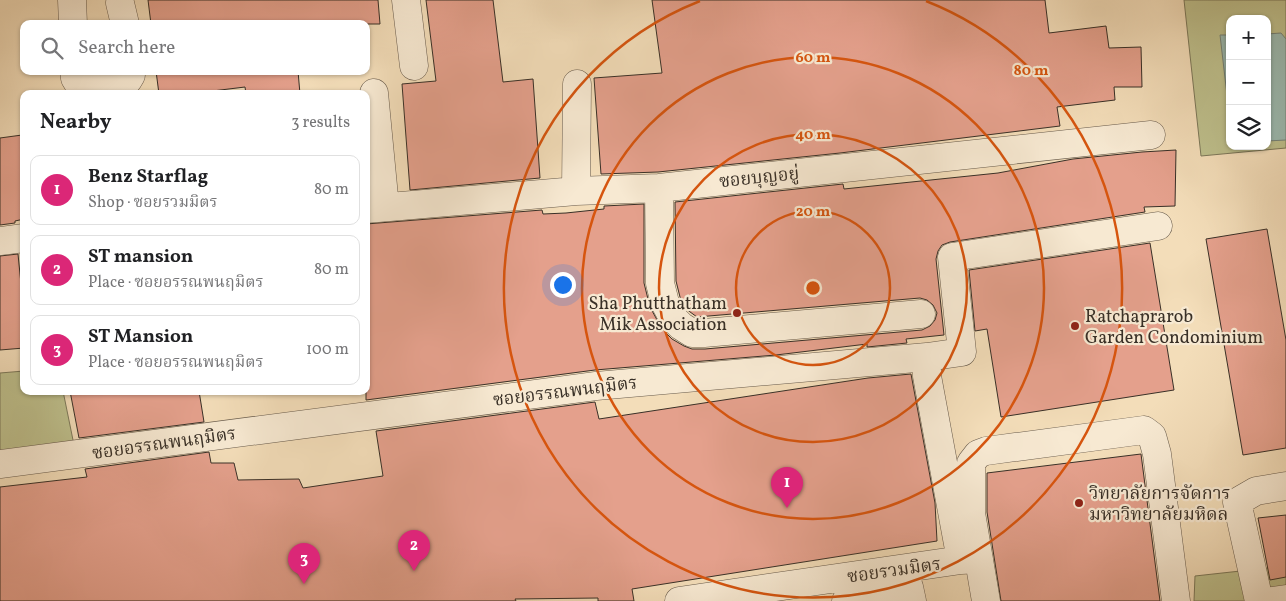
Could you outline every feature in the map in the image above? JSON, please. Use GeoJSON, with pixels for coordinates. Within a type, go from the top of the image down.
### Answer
{"type":"FeatureCollection","features":[{"type":"Feature","properties":{"kind":"street"},"geometry":{"type":"LineString","coordinates":[[72,0],[73,20]]}},
{"type":"Feature","properties":{"kind":"street"},"geometry":{"type":"LineString","coordinates":[[406,0],[414,66]]}},
{"type":"Feature","properties":{"kind":"street"},"geometry":{"type":"LineString","coordinates":[[75,75],[78,83],[84,86],[123,83],[131,75]]}},
{"type":"Feature","properties":{"kind":"street"},"geometry":{"type":"LineString","coordinates":[[576,191],[577,84]]}},
{"type":"Feature","properties":{"kind":"street"},"geometry":{"type":"LineString","coordinates":[[374,93],[376,208]]}},
{"type":"Feature","properties":{"kind":"street","name":"ซอยบุญอยู่"},"geometry":{"type":"LineString","coordinates":[[376,208],[576,191],[659,188],[1152,135]]}},
{"type":"Feature","properties":{"kind":"street"},"geometry":{"type":"LineString","coordinates":[[659,188],[660,283],[665,303],[673,318],[692,333],[921,314]]}},
{"type":"Feature","properties":{"kind":"street","name":"ซอยอรรณพนฤมิตร"},"geometry":{"type":"LineString","coordinates":[[0,464],[596,386],[927,357],[962,352],[952,257],[1158,226]]}},
{"type":"Feature","properties":{"kind":"street"},"geometry":{"type":"LineString","coordinates":[[0,241],[20,238]]}},
{"type":"Feature","properties":{"kind":"street"},"geometry":{"type":"LineString","coordinates":[[927,357],[928,376],[970,559],[986,601]]}},
{"type":"Feature","properties":{"kind":"street"},"geometry":{"type":"LineString","coordinates":[[970,559],[971,463],[978,454],[1144,430],[1152,436],[1157,454],[1176,601]]}},
{"type":"Feature","properties":{"kind":"street"},"geometry":{"type":"LineString","coordinates":[[1258,601],[1237,502],[1256,491],[1286,486]]}},
{"type":"Feature","properties":{"kind":"street","name":"ซอยรวมมิตร"},"geometry":{"type":"LineString","coordinates":[[679,601],[970,559]]}},
{"type":"Feature","properties":{"kind":"street"},"geometry":{"type":"LineString","coordinates":[[846,601],[909,587],[912,601]]}},
{"type":"Feature","properties":{"kind":"street"},"geometry":{"type":"LineString","coordinates":[[1272,601],[1286,599]]}},
{"type":"Feature","properties":{"kind":"green space"},"geometry":{"type":"Polygon","coordinates":[[[1184,0],[1286,0],[1286,148],[1271,149],[1271,15],[1226,15],[1226,150],[1265,150],[1201,156],[1184,0]]]}},
{"type":"Feature","properties":{"kind":"green space"},"geometry":{"type":"Polygon","coordinates":[[[20,371],[20,395],[64,395],[74,445],[0,458],[0,373],[20,371]]]}},
{"type":"Feature","properties":{"kind":"green space"},"geometry":{"type":"Polygon","coordinates":[[[1286,566],[1286,601],[1194,601],[1195,576],[1286,566]]]}},
{"type":"Feature","properties":{"kind":"water"},"geometry":{"type":"Polygon","coordinates":[[[1281,33],[1286,39],[1286,140],[1271,141],[1271,34],[1281,33]]]}},
{"type":"Feature","properties":{"kind":"water"},"geometry":{"type":"Polygon","coordinates":[[[1220,35],[1226,35],[1226,87],[1220,35]]]}},
{"type":"Feature","properties":{"kind":"building"},"geometry":{"type":"Polygon","coordinates":[[[148,0],[378,0],[380,24],[370,24],[370,20],[150,20],[148,0]]]}},
{"type":"Feature","properties":{"kind":"building"},"geometry":{"type":"Polygon","coordinates":[[[426,0],[493,0],[503,82],[533,79],[540,178],[410,190],[402,84],[436,81],[426,0]]]}},
{"type":"Feature","properties":{"kind":"building"},"geometry":{"type":"Polygon","coordinates":[[[652,0],[1045,0],[1049,33],[1106,26],[1109,48],[1141,47],[1142,87],[1114,87],[1115,100],[1057,107],[1060,126],[840,153],[658,172],[601,174],[594,78],[662,73],[652,0]]]}},
{"type":"Feature","properties":{"kind":"building"},"geometry":{"type":"Polygon","coordinates":[[[157,75],[298,75],[300,90],[245,90],[245,87],[221,90],[158,90],[157,75]]]}},
{"type":"Feature","properties":{"kind":"building"},"geometry":{"type":"Polygon","coordinates":[[[20,135],[20,220],[15,221],[15,223],[0,225],[0,138],[20,135]]]}},
{"type":"Feature","properties":{"kind":"building"},"geometry":{"type":"Polygon","coordinates":[[[1176,150],[1175,206],[1144,207],[1145,212],[950,242],[942,245],[936,259],[944,335],[906,339],[907,343],[867,347],[867,344],[776,355],[595,370],[366,400],[366,395],[370,395],[370,224],[542,210],[543,214],[566,213],[604,209],[604,206],[644,204],[644,283],[650,307],[662,329],[672,339],[684,346],[692,349],[705,349],[922,330],[930,326],[935,320],[937,313],[933,305],[927,300],[920,298],[697,317],[686,309],[680,297],[676,281],[675,202],[843,184],[844,189],[998,173],[1073,159],[1176,150]]]}},
{"type":"Feature","properties":{"kind":"building"},"geometry":{"type":"Polygon","coordinates":[[[1267,229],[1286,340],[1286,448],[1243,455],[1206,239],[1267,229]]]}},
{"type":"Feature","properties":{"kind":"building","name":"Ratchaprarob Garden Condominium"},"geometry":{"type":"Polygon","coordinates":[[[1150,243],[1174,390],[1001,417],[987,329],[975,331],[969,270],[1150,243]]]}},
{"type":"Feature","properties":{"kind":"building"},"geometry":{"type":"Polygon","coordinates":[[[18,254],[20,274],[20,348],[0,350],[0,256],[18,254]]]}},
{"type":"Feature","properties":{"kind":"building"},"geometry":{"type":"Polygon","coordinates":[[[911,374],[935,503],[937,541],[632,589],[634,601],[598,601],[598,598],[515,599],[516,601],[0,601],[0,487],[87,477],[85,469],[209,452],[211,463],[234,463],[238,480],[299,479],[303,488],[383,476],[376,431],[595,402],[599,419],[868,378],[911,374]]]}},
{"type":"Feature","properties":{"kind":"building"},"geometry":{"type":"Polygon","coordinates":[[[71,395],[200,395],[204,422],[79,438],[71,395]]]}},
{"type":"Feature","properties":{"kind":"building"},"geometry":{"type":"Polygon","coordinates":[[[1141,454],[1160,601],[1001,601],[987,512],[987,473],[1141,454]]]}},
{"type":"Feature","properties":{"kind":"building"},"geometry":{"type":"Polygon","coordinates":[[[1286,515],[1286,577],[1270,580],[1258,518],[1286,515]]]}},
{"type":"Feature","properties":{"kind":"place","name":"Sha Phutthatham Mik Association"},"geometry":{"type":"Point","coordinates":[737,313]}},
{"type":"Feature","properties":{"kind":"place","name":"Ratchaprarob Garden Condominium"},"geometry":{"type":"Point","coordinates":[1075,326]}},
{"type":"Feature","properties":{"kind":"place","name":"วิทยาลัยการจัดการ มหาวิทยาลัยมหิดล"},"geometry":{"type":"Point","coordinates":[1079,503]}},
{"type":"Feature","properties":{"kind":"place","name":"Benz Starflag"},"geometry":{"type":"Point","coordinates":[787,508]}},
{"type":"Feature","properties":{"kind":"place","name":"ST mansion"},"geometry":{"type":"Point","coordinates":[414,571]}},
{"type":"Feature","properties":{"kind":"place","name":"ST Mansion"},"geometry":{"type":"Point","coordinates":[304,584]}}]}
